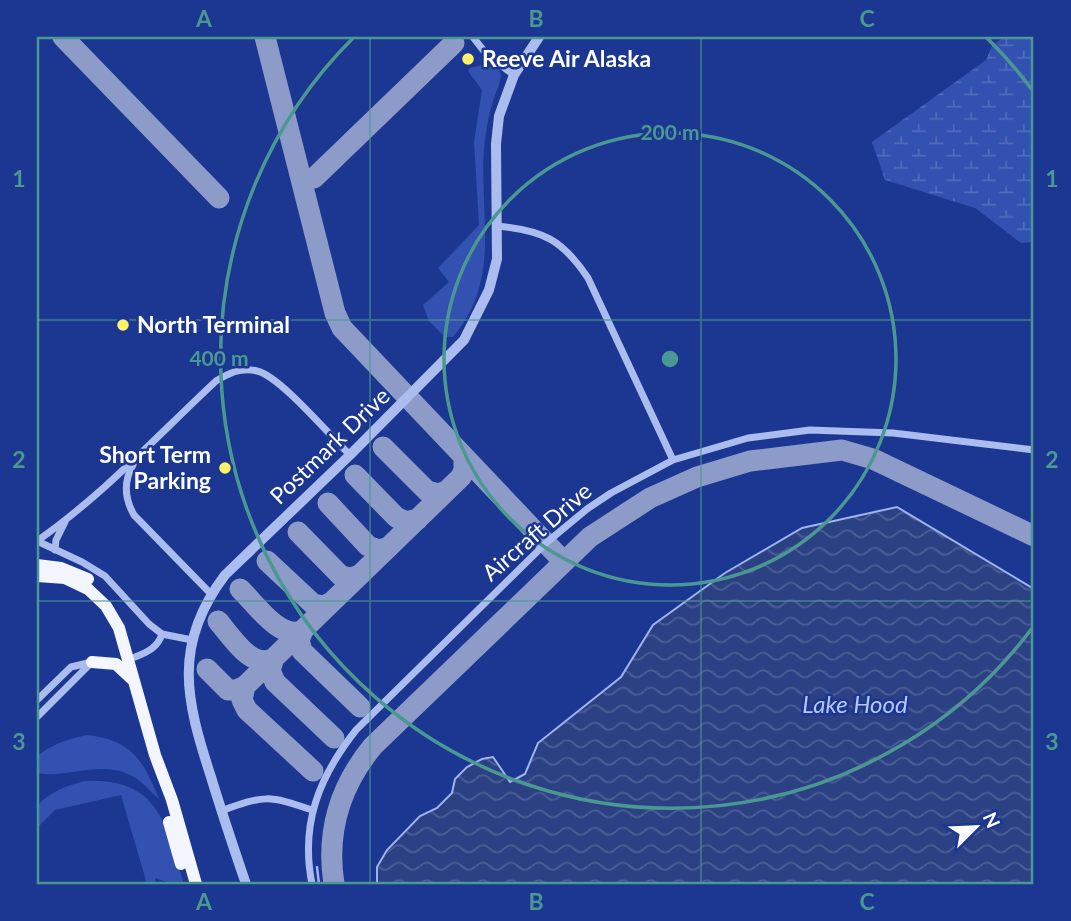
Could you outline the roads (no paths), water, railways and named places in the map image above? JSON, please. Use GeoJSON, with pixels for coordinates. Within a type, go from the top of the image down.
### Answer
{"type":"FeatureCollection","features":[{"type":"Feature","properties":{"kind":"main road"},"geometry":{"type":"LineString","coordinates":[[37,565],[73,572],[94,583],[120,613],[165,762],[172,800]]}},
{"type":"Feature","properties":{"kind":"main road"},"geometry":{"type":"LineString","coordinates":[[37,576],[54,576],[77,582],[106,606],[120,628],[156,759],[172,800],[196,884]]}},
{"type":"Feature","properties":{"kind":"main road"},"geometry":{"type":"LineString","coordinates":[[92,662],[108,662],[121,666],[135,682]]}},
{"type":"Feature","properties":{"kind":"main road"},"geometry":{"type":"LineString","coordinates":[[169,822],[187,884]]}},
{"type":"Feature","properties":{"kind":"street"},"geometry":{"type":"LineString","coordinates":[[473,37],[487,55],[514,75]]}},
{"type":"Feature","properties":{"kind":"street","name":"Postmark Drive"},"geometry":{"type":"LineString","coordinates":[[246,884],[198,738],[190,704],[188,671],[192,640],[211,594],[243,556],[349,456],[464,341],[489,290],[497,259],[496,144],[499,116],[514,75],[539,37]]}},
{"type":"Feature","properties":{"kind":"street"},"geometry":{"type":"LineString","coordinates":[[497,226],[540,233],[554,240],[577,262],[588,278],[673,460]]}},
{"type":"Feature","properties":{"kind":"street"},"geometry":{"type":"LineString","coordinates":[[192,640],[162,634],[149,624],[106,576],[37,541],[110,484],[216,381],[230,372],[243,370],[264,373],[275,380],[349,456]]}},
{"type":"Feature","properties":{"kind":"street","name":"Aircraft Drive"},"geometry":{"type":"LineString","coordinates":[[312,884],[309,860],[312,810],[323,780],[356,730],[546,543],[611,493],[673,460],[748,438],[810,430],[893,433],[1034,450]]}},
{"type":"Feature","properties":{"kind":"street"},"geometry":{"type":"LineString","coordinates":[[138,455],[127,480],[128,504],[149,533],[211,594]]}},
{"type":"Feature","properties":{"kind":"street"},"geometry":{"type":"LineString","coordinates":[[55,550],[56,540],[65,521]]}},
{"type":"Feature","properties":{"kind":"street"},"geometry":{"type":"LineString","coordinates":[[135,657],[148,652],[160,641],[162,634]]}},
{"type":"Feature","properties":{"kind":"street"},"geometry":{"type":"LineString","coordinates":[[37,700],[71,667],[92,662]]}},
{"type":"Feature","properties":{"kind":"street"},"geometry":{"type":"LineString","coordinates":[[37,717],[92,662]]}},
{"type":"Feature","properties":{"kind":"street"},"geometry":{"type":"LineString","coordinates":[[221,811],[257,798],[268,797],[312,810]]}},
{"type":"Feature","properties":{"kind":"water","name":"Lake Hood"},"geometry":{"type":"Polygon","coordinates":[[[897,507],[1034,589],[1034,884],[377,884],[377,867],[387,850],[420,816],[437,808],[452,793],[455,779],[467,767],[493,757],[510,782],[525,774],[538,743],[621,677],[653,625],[725,573],[802,528],[897,507]]]}},
{"type":"Feature","properties":{"kind":"waterway"},"geometry":{"type":"LineString","coordinates":[[317,867],[319,884]]}},
{"type":"Feature","properties":{"kind":"place","name":"Reeve Air Alaska"},"geometry":{"type":"Point","coordinates":[468,59]}},
{"type":"Feature","properties":{"kind":"place","name":"North Terminal"},"geometry":{"type":"Point","coordinates":[123,325]}},
{"type":"Feature","properties":{"kind":"place","name":"Short Term Parking"},"geometry":{"type":"Point","coordinates":[225,468]}}]}
